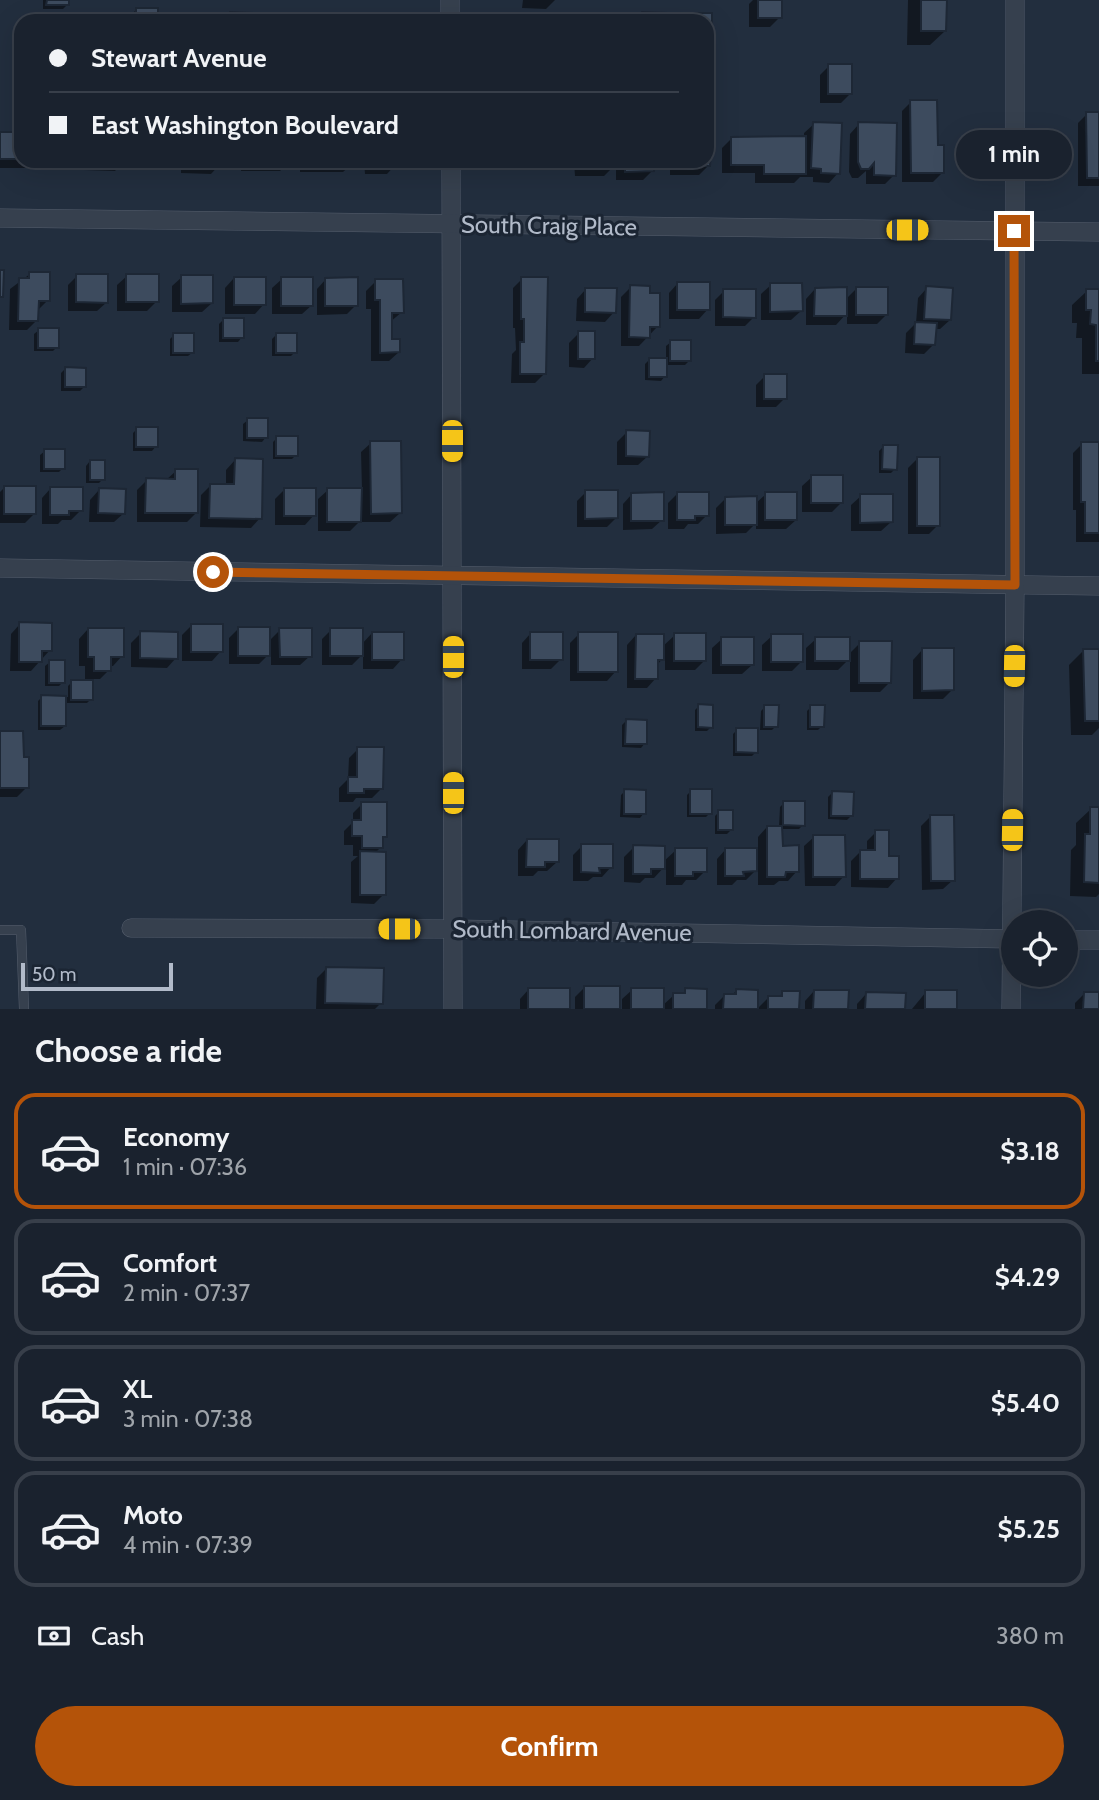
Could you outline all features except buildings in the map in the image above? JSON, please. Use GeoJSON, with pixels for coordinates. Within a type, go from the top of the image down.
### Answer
{"type":"FeatureCollection","features":[{"type":"Feature","properties":{"kind":"street"},"geometry":{"type":"LineString","coordinates":[[1012,910],[1015,585],[1014,0]]}},
{"type":"Feature","properties":{"kind":"street"},"geometry":{"type":"LineString","coordinates":[[451,168],[453,1009]]}},
{"type":"Feature","properties":{"kind":"street","name":"South Craig Place"},"geometry":{"type":"LineString","coordinates":[[0,218],[1099,233]]}},
{"type":"Feature","properties":{"kind":"street"},"geometry":{"type":"LineString","coordinates":[[0,568],[1099,586]]}},
{"type":"Feature","properties":{"kind":"street","name":"South Lombard Avenue"},"geometry":{"type":"LineString","coordinates":[[131,928],[452,929],[1001,939]]}},
{"type":"Feature","properties":{"kind":"street"},"geometry":{"type":"LineString","coordinates":[[1078,940],[1099,940]]}},
{"type":"Feature","properties":{"kind":"street"},"geometry":{"type":"LineString","coordinates":[[1011,987],[1011,1009]]}},
{"type":"Feature","properties":{"kind":"lane"},"geometry":{"type":"LineString","coordinates":[[0,930],[21,930],[24,1009]]}},
{"type":"Feature","properties":{"kind":"route"},"geometry":{"type":"LineString","coordinates":[[213,572],[1015,585],[1014,231]]}}]}
